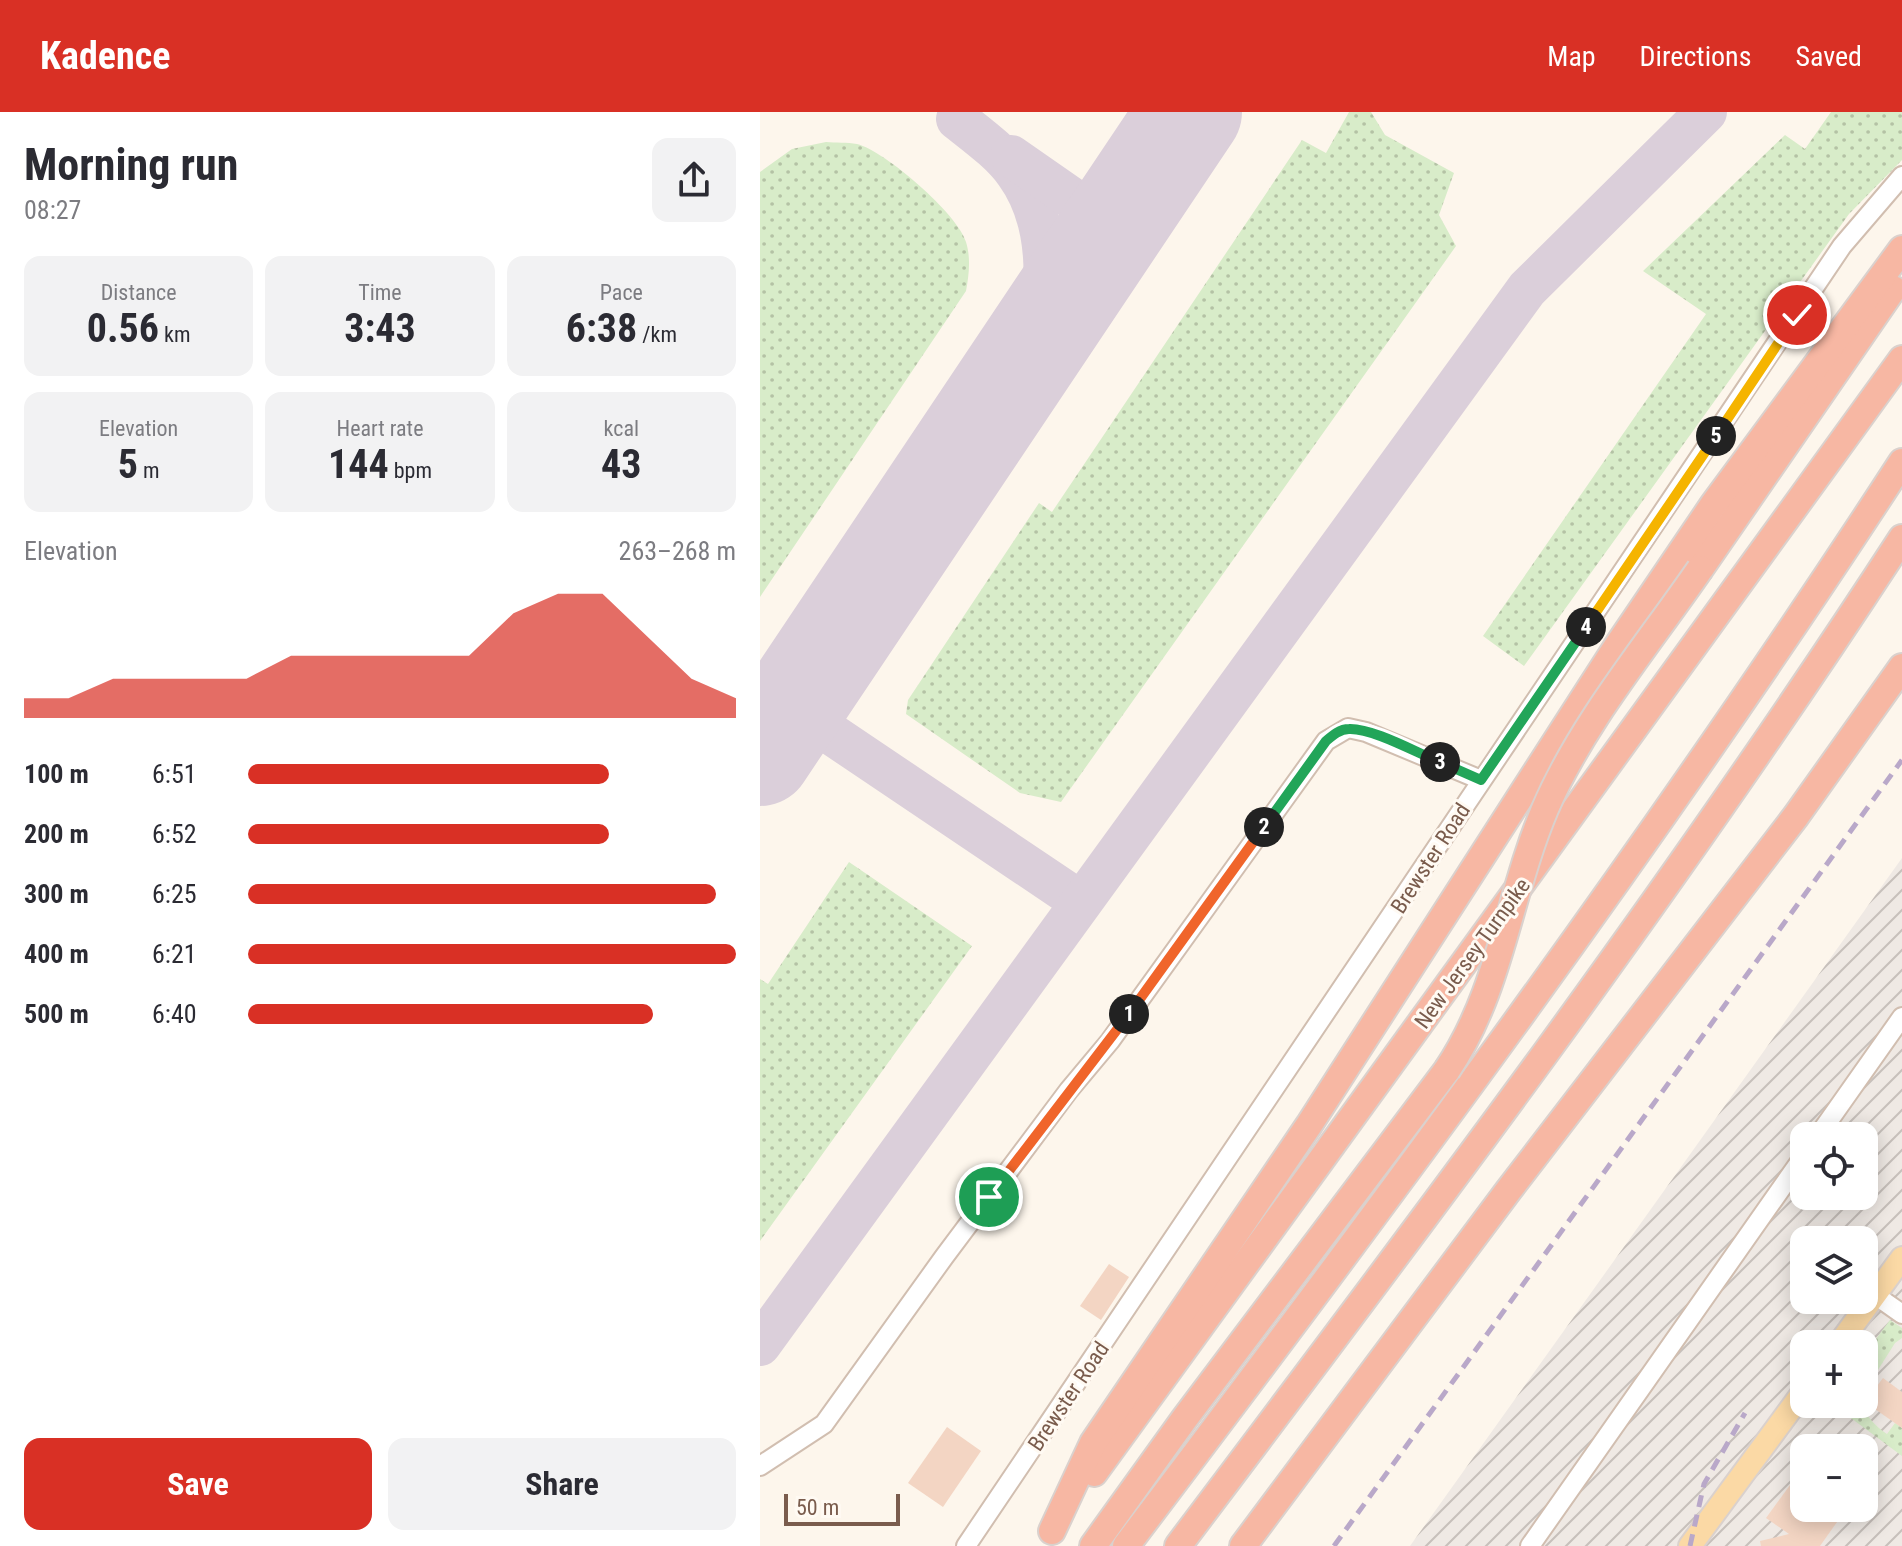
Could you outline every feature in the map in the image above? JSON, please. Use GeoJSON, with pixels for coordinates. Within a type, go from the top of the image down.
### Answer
{"type":"FeatureCollection","features":[{"type":"Feature","properties":{"kind":"highway"},"geometry":{"type":"LineString","coordinates":[[1046,1538],[1093,1443],[1326,1099],[1625,636],[1736,474],[1902,249]]}},
{"type":"Feature","properties":{"kind":"highway"},"geometry":{"type":"LineString","coordinates":[[1093,1546],[1212,1381],[1447,1070],[1476,1021],[1492,984],[1536,833],[1558,781],[1586,735],[1902,276]]}},
{"type":"Feature","properties":{"kind":"highway","name":"New Jersey Turnpike"},"geometry":{"type":"LineString","coordinates":[[1046,1538],[1902,359]]}},
{"type":"Feature","properties":{"kind":"highway"},"geometry":{"type":"LineString","coordinates":[[1126,1546],[1596,916],[1772,660],[1902,462]]}},
{"type":"Feature","properties":{"kind":"highway"},"geometry":{"type":"LineString","coordinates":[[1178,1546],[1430,1212],[1650,910],[1898,546]]}},
{"type":"Feature","properties":{"kind":"highway"},"geometry":{"type":"LineString","coordinates":[[1243,1546],[1508,1191],[1796,816],[1902,667]]}},
{"type":"Feature","properties":{"kind":"main road"},"geometry":{"type":"LineString","coordinates":[[1878,1291],[1902,1258]]}},
{"type":"Feature","properties":{"kind":"main road"},"geometry":{"type":"LineString","coordinates":[[1690,1546],[1790,1410]]}},
{"type":"Feature","properties":{"kind":"street","name":"Brewster Road"},"geometry":{"type":"LineString","coordinates":[[966,1546],[1842,246],[1902,176]]}},
{"type":"Feature","properties":{"kind":"street"},"geometry":{"type":"LineString","coordinates":[[760,1466],[824,1424],[944,1257],[1069,1090],[1110,1041],[1326,741],[1348,728],[1366,732],[1481,780]]}},
{"type":"Feature","properties":{"kind":"street"},"geometry":{"type":"LineString","coordinates":[[1828,1122],[1902,1017]]}},
{"type":"Feature","properties":{"kind":"street"},"geometry":{"type":"LineString","coordinates":[[1530,1546],[1790,1176]]}},
{"type":"Feature","properties":{"kind":"street"},"geometry":{"type":"LineString","coordinates":[[1878,1297],[1902,1314]]}},
{"type":"Feature","properties":{"kind":"shaded area"},"geometry":{"type":"Polygon","coordinates":[[[1902,858],[1902,1546],[1410,1546],[1902,858]]]}},
{"type":"Feature","properties":{"kind":"green space"},"geometry":{"type":"Polygon","coordinates":[[[1349,112],[1371,112],[1385,135],[1454,173],[1439,215],[1456,246],[1061,802],[1020,793],[906,714],[908,700],[1039,503],[1052,512],[1302,140],[1326,153],[1349,112]]]}},
{"type":"Feature","properties":{"kind":"green space"},"geometry":{"type":"Polygon","coordinates":[[[1831,112],[1902,112],[1902,160],[1849,214],[1524,666],[1483,636],[1706,314],[1643,271],[1785,135],[1805,149],[1831,112]]]}},
{"type":"Feature","properties":{"kind":"green space"},"geometry":{"type":"Polygon","coordinates":[[[826,142],[853,143],[869,149],[919,185],[960,230],[969,260],[968,279],[966,291],[760,597],[760,172],[792,149],[826,142]]]}},
{"type":"Feature","properties":{"kind":"green space"},"geometry":{"type":"Polygon","coordinates":[[[849,862],[972,946],[760,1241],[760,979],[768,984],[849,862]]]}},
{"type":"Feature","properties":{"kind":"green space"},"geometry":{"type":"Polygon","coordinates":[[[1890,1320],[1902,1328],[1902,1338],[1895,1343],[1878,1370],[1878,1336],[1890,1320]]]}},
{"type":"Feature","properties":{"kind":"green space"},"geometry":{"type":"Polygon","coordinates":[[[1851,1418],[1870,1418],[1887,1434],[1895,1423],[1902,1428],[1902,1456],[1878,1438],[1878,1434],[1872,1434],[1851,1418]]]}},
{"type":"Feature","properties":{"kind":"building"},"geometry":{"type":"Polygon","coordinates":[[[1109,1264],[1129,1277],[1101,1320],[1080,1306],[1109,1264]]]}},
{"type":"Feature","properties":{"kind":"building"},"geometry":{"type":"Polygon","coordinates":[[[1883,1378],[1902,1392],[1902,1428],[1878,1411],[1878,1385],[1883,1378]]]}},
{"type":"Feature","properties":{"kind":"building"},"geometry":{"type":"Polygon","coordinates":[[[947,1427],[981,1451],[943,1507],[908,1483],[947,1427]]]}},
{"type":"Feature","properties":{"kind":"building"},"geometry":{"type":"Polygon","coordinates":[[[1790,1485],[1790,1522],[1837,1522],[1820,1546],[1761,1546],[1760,1541],[1789,1534],[1766,1518],[1790,1485]]]}},
{"type":"Feature","properties":{"kind":"taxiway"},"geometry":{"type":"LineString","coordinates":[[760,1345],[1527,289],[1706,112]]}},
{"type":"Feature","properties":{"kind":"taxiway"},"geometry":{"type":"LineString","coordinates":[[957,119],[996,151],[1016,173],[1036,212],[1041,234],[1044,257],[1042,303],[1030,345],[1009,382]]}},
{"type":"Feature","properties":{"kind":"taxiway"},"geometry":{"type":"LineString","coordinates":[[1011,156],[1113,227]]}},
{"type":"Feature","properties":{"kind":"taxiway"},"geometry":{"type":"LineString","coordinates":[[760,686],[1081,902]]}},
{"type":"Feature","properties":{"kind":"runway"},"geometry":{"type":"LineString","coordinates":[[760,754],[1190,112]]}},
{"type":"Feature","properties":{"kind":"railway"},"geometry":{"type":"LineString","coordinates":[[1334,1546],[1902,760]]}},
{"type":"Feature","properties":{"kind":"railway"},"geometry":{"type":"LineString","coordinates":[[1690,1546],[1704,1484],[1745,1413]]}},
{"type":"Feature","properties":{"kind":"route"},"geometry":{"type":"LineString","coordinates":[[989,1197],[1110,1041],[1326,741],[1348,728],[1366,732],[1481,780],[1797,315]]}}]}
